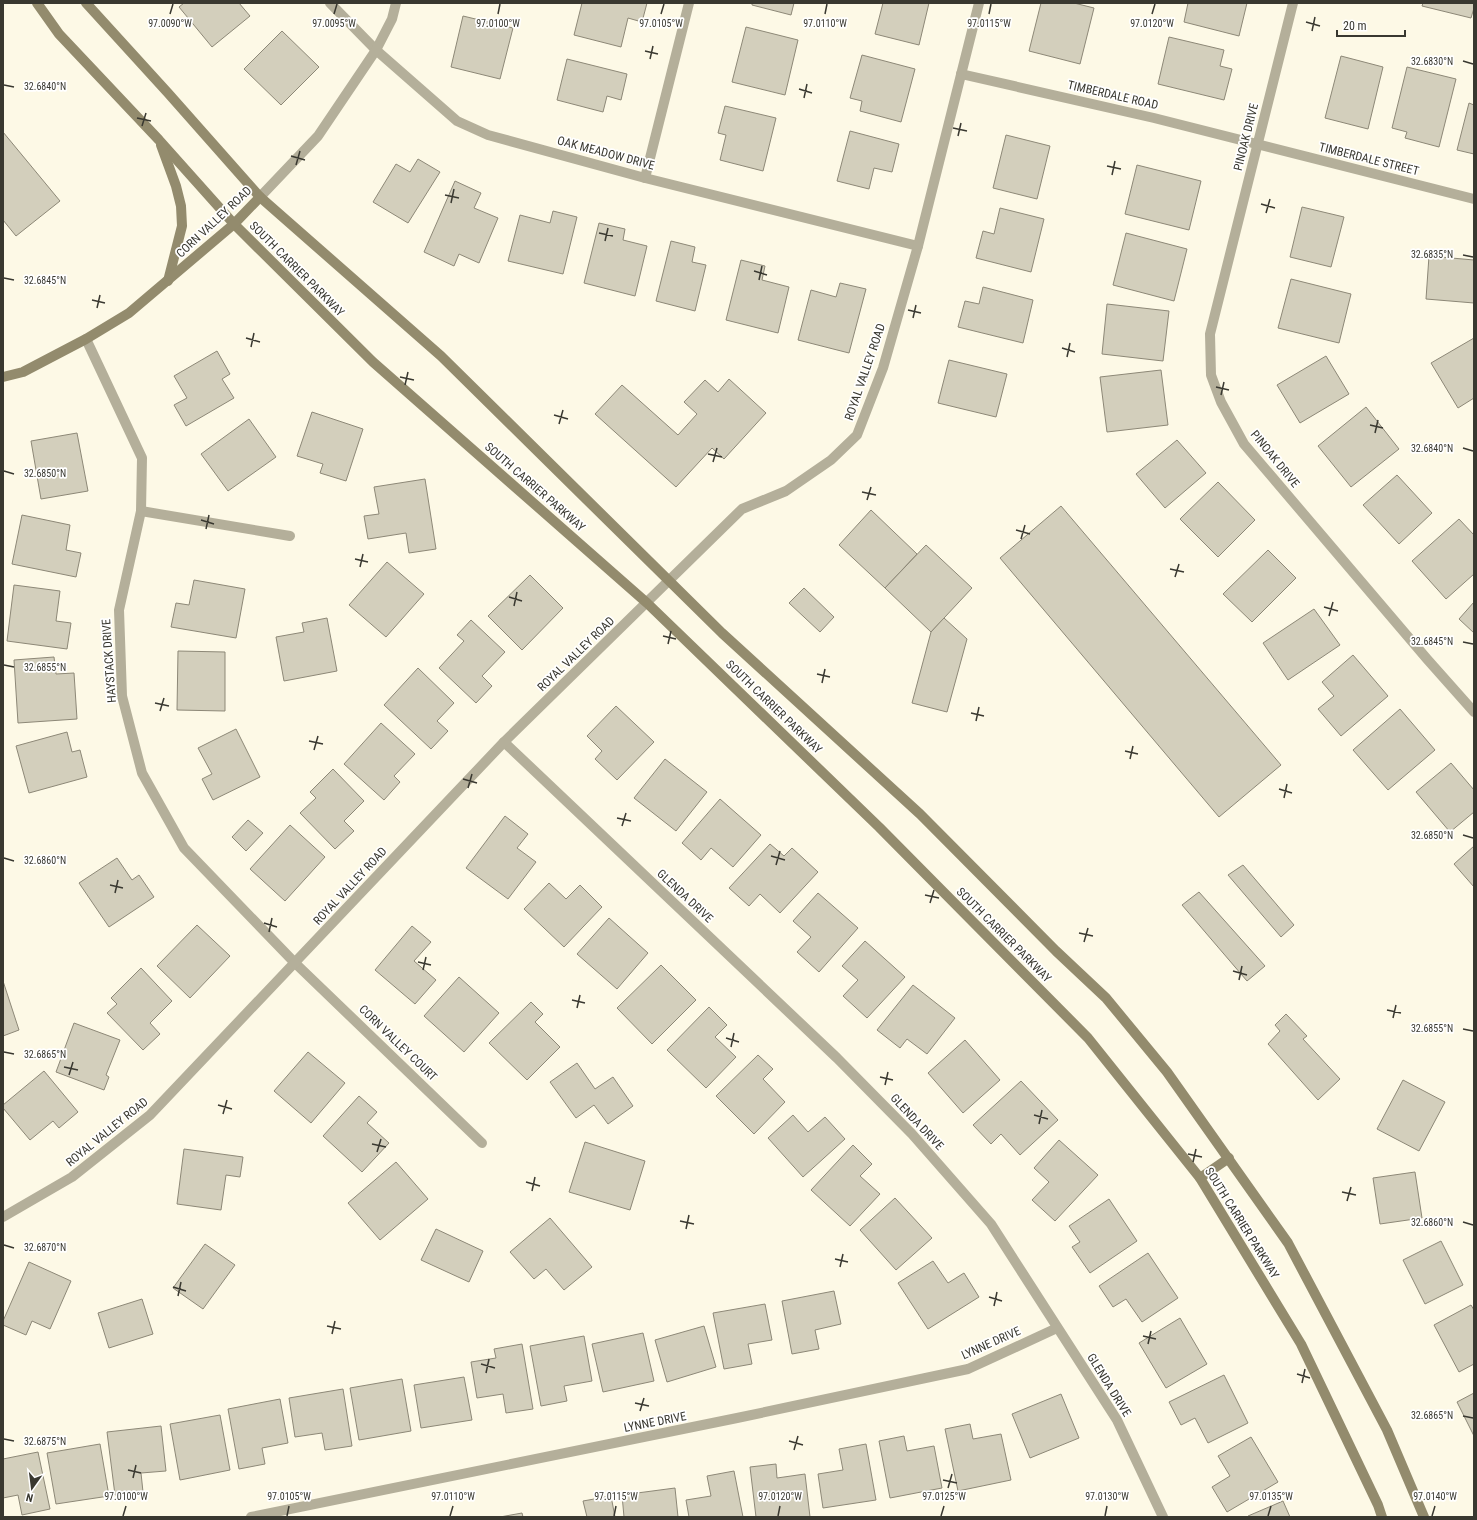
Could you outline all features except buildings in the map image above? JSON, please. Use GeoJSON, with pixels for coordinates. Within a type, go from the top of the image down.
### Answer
{"type":"FeatureCollection","features":[{"type":"Feature","properties":{"kind":"main road","name":"SOUTH CARRIER PARKWAY"},"geometry":{"type":"LineString","coordinates":[[37,3],[59,34],[159,140],[234,224],[373,362],[647,603],[879,827],[1088,1038],[1200,1178],[1300,1344],[1378,1505],[1382,1517]]}},
{"type":"Feature","properties":{"kind":"main road","name":"SOUTH CARRIER PARKWAY"},"geometry":{"type":"LineString","coordinates":[[86,3],[260,197],[441,356],[670,580],[722,633],[920,814],[1056,951],[1106,998],[1167,1072],[1288,1243],[1387,1430],[1424,1517]]}},
{"type":"Feature","properties":{"kind":"main road"},"geometry":{"type":"LineString","coordinates":[[159,140],[176,186],[181,206],[182,219],[182,226],[168,281]]}},
{"type":"Feature","properties":{"kind":"main road","name":"CORN VALLEY ROAD"},"geometry":{"type":"LineString","coordinates":[[3,377],[23,372],[86,339],[129,313],[234,224],[260,197]]}},
{"type":"Feature","properties":{"kind":"main road"},"geometry":{"type":"LineString","coordinates":[[1200,1178],[1229,1158]]}},
{"type":"Feature","properties":{"kind":"street","name":"OAK MEADOW DRIVE"},"geometry":{"type":"LineString","coordinates":[[330,3],[376,50],[457,121],[488,135],[645,178],[918,246]]}},
{"type":"Feature","properties":{"kind":"street","name":"CORN VALLEY ROAD"},"geometry":{"type":"LineString","coordinates":[[260,197],[318,136],[376,50],[392,19],[396,3]]}},
{"type":"Feature","properties":{"kind":"street"},"geometry":{"type":"LineString","coordinates":[[645,178],[689,3]]}},
{"type":"Feature","properties":{"kind":"street","name":"ROYAL VALLEY ROAD"},"geometry":{"type":"LineString","coordinates":[[3,1217],[72,1177],[150,1115],[504,742],[742,509],[786,491],[832,460],[857,435],[883,368],[918,246],[979,3]]}},
{"type":"Feature","properties":{"kind":"street","name":"PINOAK DRIVE"},"geometry":{"type":"LineString","coordinates":[[1293,3],[1210,334],[1211,376],[1221,402],[1244,444],[1474,712]]}},
{"type":"Feature","properties":{"kind":"street","name":"TIMBERDALE ROAD"},"geometry":{"type":"LineString","coordinates":[[961,74],[1154,118],[1258,144]]}},
{"type":"Feature","properties":{"kind":"street","name":"TIMBERDALE STREET"},"geometry":{"type":"LineString","coordinates":[[1258,144],[1474,199]]}},
{"type":"Feature","properties":{"kind":"street","name":"HAYSTACK DRIVE"},"geometry":{"type":"LineString","coordinates":[[86,339],[142,458],[141,511],[119,610],[122,696],[142,773],[184,848],[295,963]]}},
{"type":"Feature","properties":{"kind":"street"},"geometry":{"type":"LineString","coordinates":[[141,511],[290,536]]}},
{"type":"Feature","properties":{"kind":"street","name":"GLENDA DRIVE"},"geometry":{"type":"LineString","coordinates":[[504,742],[837,1058],[912,1134],[991,1224],[1117,1420],[1163,1517]]}},
{"type":"Feature","properties":{"kind":"street","name":"CORN VALLEY COURT"},"geometry":{"type":"LineString","coordinates":[[295,963],[482,1143]]}},
{"type":"Feature","properties":{"kind":"street","name":"LYNNE DRIVE"},"geometry":{"type":"LineString","coordinates":[[251,1517],[968,1369],[1057,1328]]}}]}
